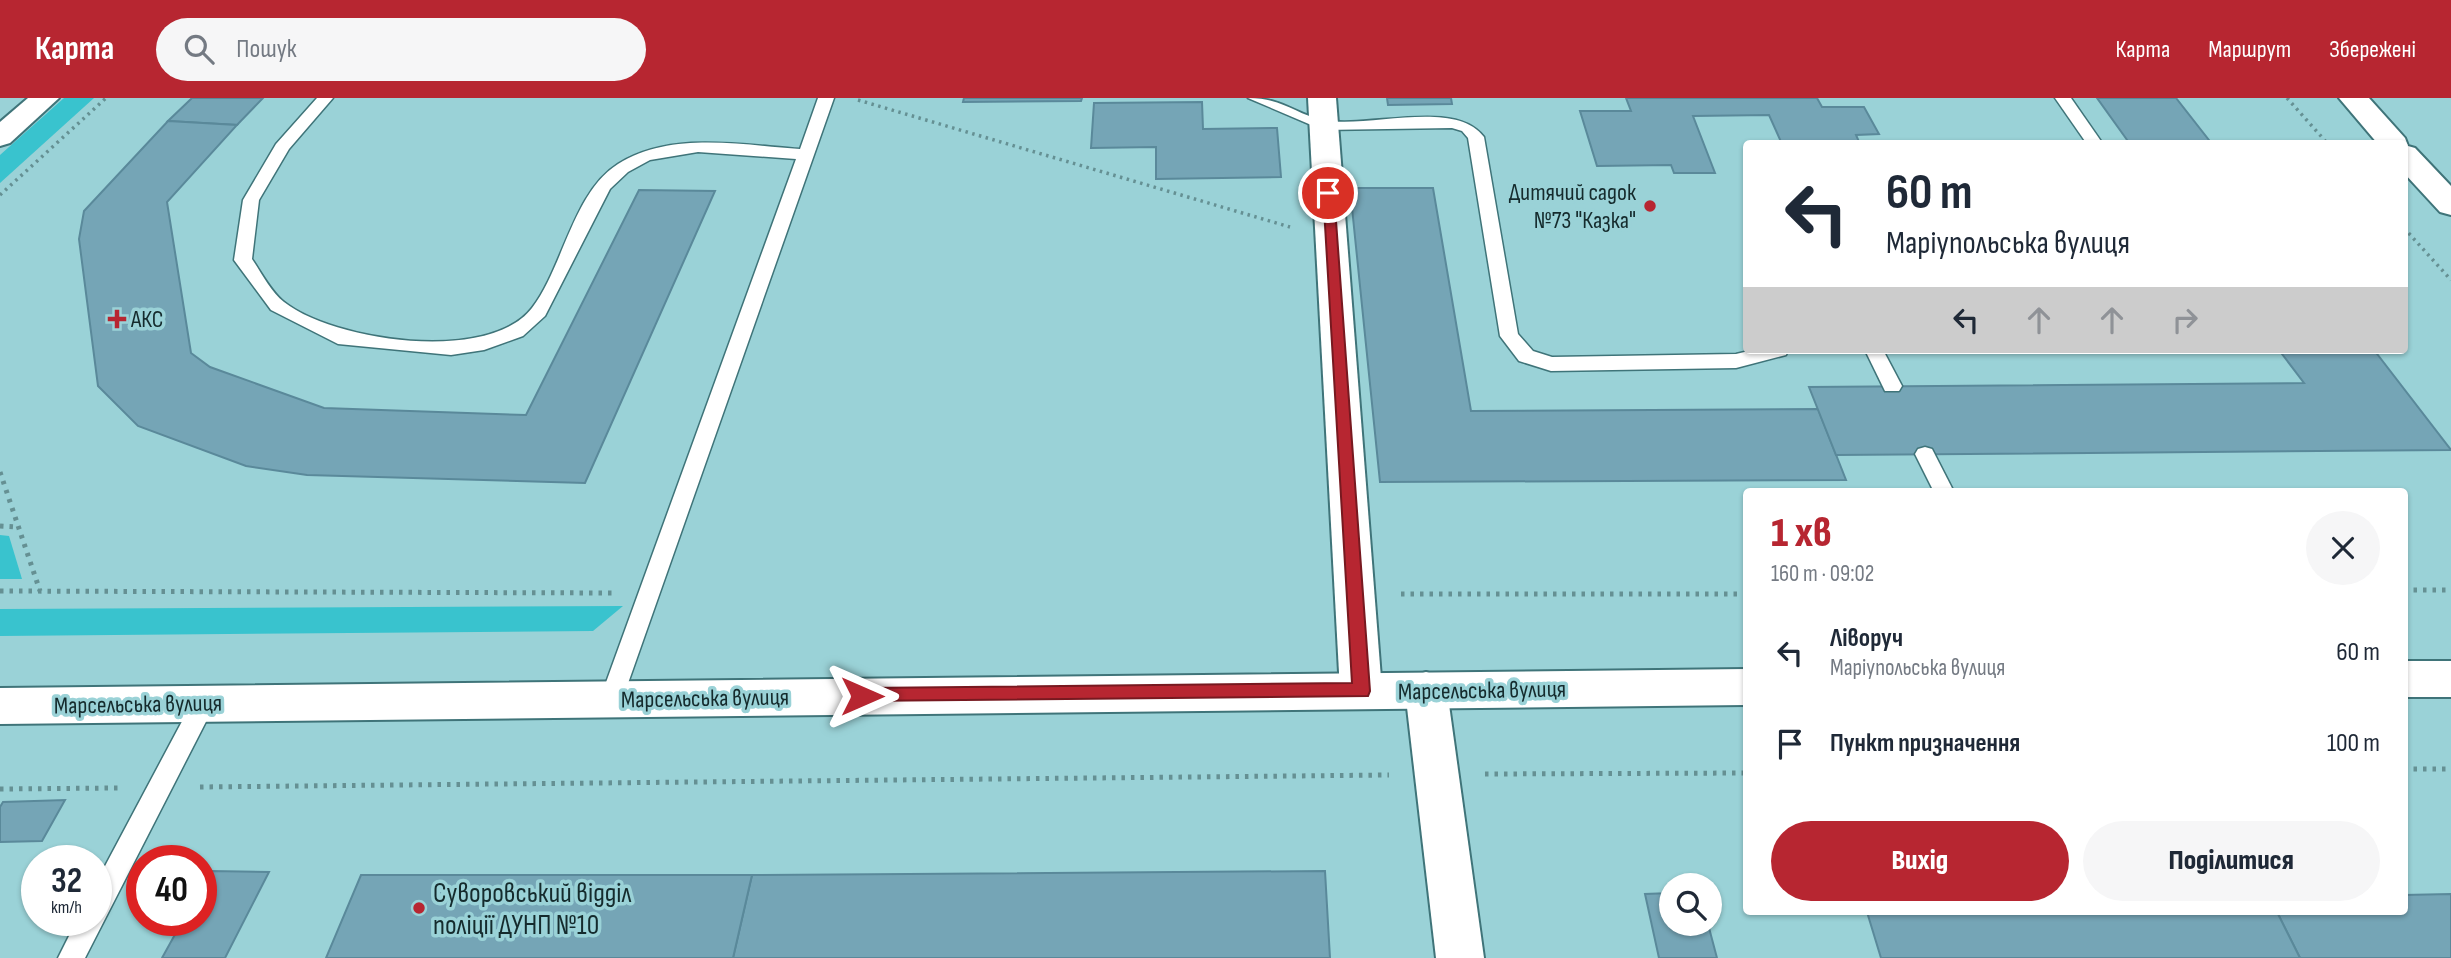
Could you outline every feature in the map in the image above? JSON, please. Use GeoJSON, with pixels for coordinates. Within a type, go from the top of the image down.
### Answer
{"type":"FeatureCollection","features":[{"type":"Feature","properties":{"kind":"street"},"geometry":{"type":"LineString","coordinates":[[0,137],[45,98]]}},
{"type":"Feature","properties":{"kind":"street"},"geometry":{"type":"LineString","coordinates":[[2353,98],[2391,140]]}},
{"type":"Feature","properties":{"kind":"street"},"geometry":{"type":"LineString","coordinates":[[1322,112],[1362,691]]}},
{"type":"Feature","properties":{"kind":"street"},"geometry":{"type":"LineString","coordinates":[[2408,158],[2451,205]]}},
{"type":"Feature","properties":{"kind":"street"},"geometry":{"type":"LineString","coordinates":[[2408,679],[2451,678]]}},
{"type":"Feature","properties":{"kind":"street","name":"Марсельська вулиця"},"geometry":{"type":"LineString","coordinates":[[0,706],[1743,687]]}},
{"type":"Feature","properties":{"kind":"street"},"geometry":{"type":"LineString","coordinates":[[1426,690],[1460,958]]}},
{"type":"Feature","properties":{"kind":"lane"},"geometry":{"type":"LineString","coordinates":[[325,98],[282,147],[251,200],[243,260],[277,306],[345,339],[451,349],[484,344],[516,332],[539,312],[603,186],[622,167],[652,152],[674,148],[807,155]]}},
{"type":"Feature","properties":{"kind":"lane"},"geometry":{"type":"LineString","coordinates":[[612,699],[652,593],[826,98]]}},
{"type":"Feature","properties":{"kind":"lane"},"geometry":{"type":"LineString","coordinates":[[1256,98],[1322,112],[1453,123],[1468,128],[1476,137],[1510,336],[1526,356],[1551,364],[1736,361],[1763,354]]}},
{"type":"Feature","properties":{"kind":"lane"},"geometry":{"type":"LineString","coordinates":[[2063,98],[2092,140]]}},
{"type":"Feature","properties":{"kind":"lane"},"geometry":{"type":"LineString","coordinates":[[1876,354],[1892,386]]}},
{"type":"Feature","properties":{"kind":"lane"},"geometry":{"type":"LineString","coordinates":[[1925,454],[1942,488]]}},
{"type":"Feature","properties":{"kind":"lane"},"geometry":{"type":"LineString","coordinates":[[112,879],[203,704]]}},
{"type":"Feature","properties":{"kind":"lane"},"geometry":{"type":"LineString","coordinates":[[71,958],[83,936]]}},
{"type":"Feature","properties":{"kind":"path"},"geometry":{"type":"LineString","coordinates":[[0,195],[106,98]]}},
{"type":"Feature","properties":{"kind":"path"},"geometry":{"type":"LineString","coordinates":[[852,98],[1331,239]]}},
{"type":"Feature","properties":{"kind":"path"},"geometry":{"type":"LineString","coordinates":[[2287,98],[2324,140]]}},
{"type":"Feature","properties":{"kind":"path"},"geometry":{"type":"LineString","coordinates":[[2408,232],[2451,280]]}},
{"type":"Feature","properties":{"kind":"path"},"geometry":{"type":"LineString","coordinates":[[0,472],[40,591]]}},
{"type":"Feature","properties":{"kind":"path"},"geometry":{"type":"LineString","coordinates":[[0,526],[19,527]]}},
{"type":"Feature","properties":{"kind":"path"},"geometry":{"type":"LineString","coordinates":[[2408,590],[2451,590]]}},
{"type":"Feature","properties":{"kind":"path"},"geometry":{"type":"LineString","coordinates":[[0,591],[652,593]]}},
{"type":"Feature","properties":{"kind":"path"},"geometry":{"type":"LineString","coordinates":[[1355,594],[1743,594]]}},
{"type":"Feature","properties":{"kind":"path"},"geometry":{"type":"LineString","coordinates":[[2408,769],[2451,769]]}},
{"type":"Feature","properties":{"kind":"path"},"geometry":{"type":"LineString","coordinates":[[0,789],[1743,773]]}},
{"type":"Feature","properties":{"kind":"shaded area"},"geometry":{"type":"Polygon","coordinates":[[[64,98],[94,98],[0,183],[0,155],[64,98]]]}},
{"type":"Feature","properties":{"kind":"shaded area"},"geometry":{"type":"Polygon","coordinates":[[[0,535],[9,536],[22,579],[0,579],[0,535]]]}},
{"type":"Feature","properties":{"kind":"shaded area"},"geometry":{"type":"Polygon","coordinates":[[[623,606],[593,631],[0,636],[0,609],[623,606]]]}},
{"type":"Feature","properties":{"kind":"building"},"geometry":{"type":"Polygon","coordinates":[[[192,98],[263,98],[237,125],[168,121],[192,98]]]}},
{"type":"Feature","properties":{"kind":"building"},"geometry":{"type":"Polygon","coordinates":[[[964,98],[1082,98],[1081,101],[963,102],[964,98]]]}},
{"type":"Feature","properties":{"kind":"building"},"geometry":{"type":"Polygon","coordinates":[[[1387,98],[1451,98],[1452,104],[1388,105],[1387,98]]]}},
{"type":"Feature","properties":{"kind":"building"},"geometry":{"type":"Polygon","coordinates":[[[1626,98],[1817,98],[1822,107],[1864,107],[1879,134],[1856,135],[1858,140],[1780,140],[1769,115],[1693,116],[1715,173],[1674,173],[1671,165],[1597,166],[1580,111],[1631,111],[1626,98]]]}},
{"type":"Feature","properties":{"kind":"building"},"geometry":{"type":"Polygon","coordinates":[[[2097,98],[2176,98],[2209,140],[2127,140],[2097,98]]]}},
{"type":"Feature","properties":{"kind":"building"},"geometry":{"type":"Polygon","coordinates":[[[1202,102],[1203,129],[1277,128],[1281,177],[1156,179],[1156,147],[1091,148],[1094,103],[1202,102]]]}},
{"type":"Feature","properties":{"kind":"building"},"geometry":{"type":"Polygon","coordinates":[[[168,121],[237,125],[167,202],[191,353],[210,367],[324,408],[526,415],[639,190],[715,191],[585,483],[307,475],[246,466],[138,426],[98,386],[79,239],[84,211],[168,121]]]}},
{"type":"Feature","properties":{"kind":"building"},"geometry":{"type":"Polygon","coordinates":[[[1350,188],[1433,188],[1471,411],[1818,409],[1846,480],[1380,482],[1350,188]]]}},
{"type":"Feature","properties":{"kind":"building"},"geometry":{"type":"Polygon","coordinates":[[[2282,354],[2377,354],[2451,450],[1836,455],[1809,387],[2304,383],[2282,354]]]}},
{"type":"Feature","properties":{"kind":"building"},"geometry":{"type":"Polygon","coordinates":[[[65,800],[42,841],[0,842],[0,807],[3,802],[65,800]]]}},
{"type":"Feature","properties":{"kind":"building"},"geometry":{"type":"Polygon","coordinates":[[[217,871],[269,872],[225,958],[162,958],[174,936],[217,936],[217,871]]]}},
{"type":"Feature","properties":{"kind":"building"},"geometry":{"type":"Polygon","coordinates":[[[1325,871],[1330,958],[733,958],[752,875],[1325,871]]]}},
{"type":"Feature","properties":{"kind":"building"},"geometry":{"type":"Polygon","coordinates":[[[361,875],[752,875],[733,958],[326,958],[361,875]]]}},
{"type":"Feature","properties":{"kind":"building"},"geometry":{"type":"Polygon","coordinates":[[[1659,893],[1659,936],[1711,936],[1717,958],[1659,958],[1645,894],[1659,893]]]}},
{"type":"Feature","properties":{"kind":"building"},"geometry":{"type":"Polygon","coordinates":[[[2451,894],[2451,958],[2300,958],[2278,915],[2408,915],[2408,895],[2451,894]]]}},
{"type":"Feature","properties":{"kind":"building"},"geometry":{"type":"Polygon","coordinates":[[[1868,915],[2278,915],[2300,958],[1881,958],[1868,915]]]}},
{"type":"Feature","properties":{"kind":"place","name":"Дитячий садок №73 \"Казка\""},"geometry":{"type":"Point","coordinates":[1650,206]}},
{"type":"Feature","properties":{"kind":"place","name":"АКС"},"geometry":{"type":"Point","coordinates":[117,319]}},
{"type":"Feature","properties":{"kind":"place","name":"Суворовський відділ поліції ДУНП №10"},"geometry":{"type":"Point","coordinates":[419,908]}},
{"type":"Feature","properties":{"kind":"route"},"geometry":{"type":"LineString","coordinates":[[862,696],[1362,691],[1328,193]]}}]}
